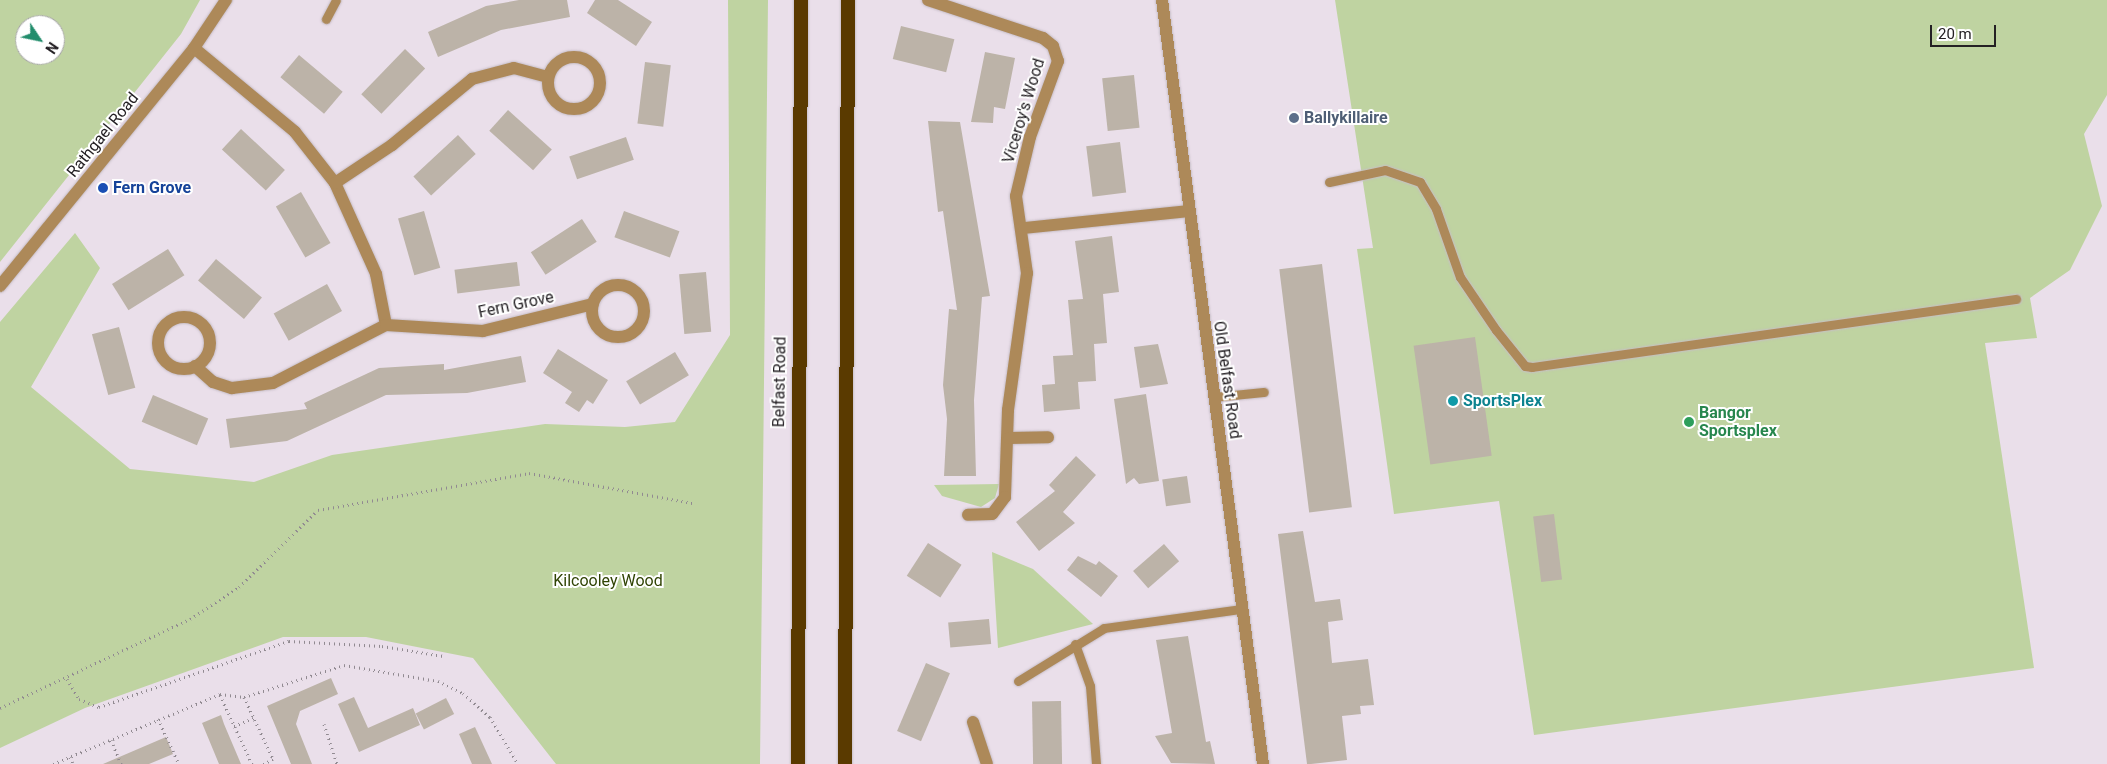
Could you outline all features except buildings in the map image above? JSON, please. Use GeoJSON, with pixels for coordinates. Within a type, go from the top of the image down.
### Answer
{"type":"FeatureCollection","features":[{"type":"Feature","properties":{"kind":"highway","name":"Belfast Road"},"geometry":{"type":"LineString","coordinates":[[798,764],[801,0]]}},
{"type":"Feature","properties":{"kind":"highway"},"geometry":{"type":"LineString","coordinates":[[845,764],[848,0]]}},
{"type":"Feature","properties":{"kind":"street","name":"Rathgael Road"},"geometry":{"type":"LineString","coordinates":[[0,286],[194,48],[226,0]]}},
{"type":"Feature","properties":{"kind":"street","name":"Viceroy's Wood"},"geometry":{"type":"LineString","coordinates":[[928,0],[1043,38],[1057,54],[1016,196],[1024,228],[1027,273],[1014,353],[1005,497],[992,514],[968,515]]}},
{"type":"Feature","properties":{"kind":"street","name":"Old Belfast Road"},"geometry":{"type":"LineString","coordinates":[[1162,0],[1188,211],[1263,764]]}},
{"type":"Feature","properties":{"kind":"street"},"geometry":{"type":"LineString","coordinates":[[194,48],[295,132],[335,183],[376,274],[386,325],[273,383],[232,388],[213,382],[195,366],[171,366],[160,354],[159,337],[168,322],[184,317],[206,330],[207,355],[195,366]]}},
{"type":"Feature","properties":{"kind":"street"},"geometry":{"type":"LineString","coordinates":[[574,57],[596,70],[599,87],[585,107],[568,109],[554,100],[548,77],[558,63],[574,57]]}},
{"type":"Feature","properties":{"kind":"street"},"geometry":{"type":"LineString","coordinates":[[335,183],[392,146],[472,79],[514,68],[548,77]]}},
{"type":"Feature","properties":{"kind":"street"},"geometry":{"type":"LineString","coordinates":[[1024,228],[1188,211]]}},
{"type":"Feature","properties":{"kind":"street","name":"Fern Grove"},"geometry":{"type":"LineString","coordinates":[[386,325],[483,331],[593,304],[602,290],[627,286],[640,298],[644,314],[636,329],[613,336],[598,328],[593,304]]}},
{"type":"Feature","properties":{"kind":"street"},"geometry":{"type":"LineString","coordinates":[[1009,438],[1048,438]]}},
{"type":"Feature","properties":{"kind":"street"},"geometry":{"type":"LineString","coordinates":[[973,722],[986,764]]}},
{"type":"Feature","properties":{"kind":"lane"},"geometry":{"type":"LineString","coordinates":[[326,19],[336,0]]}},
{"type":"Feature","properties":{"kind":"lane"},"geometry":{"type":"LineString","coordinates":[[1329,182],[1385,170],[1420,182],[1429,192],[1450,256],[1478,308],[1525,366],[1532,367],[2016,299]]}},
{"type":"Feature","properties":{"kind":"lane"},"geometry":{"type":"LineString","coordinates":[[1213,397],[1264,392]]}},
{"type":"Feature","properties":{"kind":"lane"},"geometry":{"type":"LineString","coordinates":[[1018,681],[1075,644],[1104,628],[1241,608]]}},
{"type":"Feature","properties":{"kind":"lane"},"geometry":{"type":"LineString","coordinates":[[1075,644],[1090,686],[1096,764]]}},
{"type":"Feature","properties":{"kind":"path"},"geometry":{"type":"LineString","coordinates":[[0,708],[67,679],[190,619],[239,587],[318,510],[529,473],[692,503]]}},
{"type":"Feature","properties":{"kind":"path"},"geometry":{"type":"LineString","coordinates":[[67,679],[79,699],[99,707],[289,641],[382,646],[443,656]]}},
{"type":"Feature","properties":{"kind":"path"},"geometry":{"type":"LineString","coordinates":[[53,764],[220,694],[244,697],[332,666],[438,681],[464,692],[490,717],[518,764]]}},
{"type":"Feature","properties":{"kind":"path"},"geometry":{"type":"LineString","coordinates":[[220,694],[252,764]]}},
{"type":"Feature","properties":{"kind":"path"},"geometry":{"type":"LineString","coordinates":[[244,697],[273,759],[263,764]]}},
{"type":"Feature","properties":{"kind":"path"},"geometry":{"type":"LineString","coordinates":[[234,726],[254,718]]}},
{"type":"Feature","properties":{"kind":"path"},"geometry":{"type":"LineString","coordinates":[[158,720],[179,764]]}},
{"type":"Feature","properties":{"kind":"path"},"geometry":{"type":"LineString","coordinates":[[324,724],[337,764]]}},
{"type":"Feature","properties":{"kind":"path"},"geometry":{"type":"LineString","coordinates":[[111,740],[121,764]]}},
{"type":"Feature","properties":{"kind":"path"},"geometry":{"type":"LineString","coordinates":[[70,757],[73,764]]}},
{"type":"Feature","properties":{"kind":"green space"},"geometry":{"type":"Polygon","coordinates":[[[0,0],[200,0],[181,34],[0,262],[0,0]]]}},
{"type":"Feature","properties":{"kind":"green space","name":"Kilcooley Wood"},"geometry":{"type":"Polygon","coordinates":[[[728,0],[768,0],[760,764],[556,764],[473,658],[366,637],[283,637],[85,708],[0,748],[0,322],[75,233],[100,268],[31,387],[130,469],[254,482],[332,455],[545,424],[625,427],[675,422],[730,335],[728,0]]]}},
{"type":"Feature","properties":{"kind":"green space","name":"Bangor Sportsplex"},"geometry":{"type":"Polygon","coordinates":[[[1335,0],[2107,0],[2107,95],[2084,134],[2102,206],[2070,270],[2030,298],[2037,338],[1985,343],[2034,668],[1534,735],[1499,501],[1394,514],[1357,249],[1373,248],[1335,0]]]}},
{"type":"Feature","properties":{"kind":"green space"},"geometry":{"type":"Polygon","coordinates":[[[999,484],[995,498],[981,507],[942,496],[934,485],[999,484]]]}},
{"type":"Feature","properties":{"kind":"green space"},"geometry":{"type":"Polygon","coordinates":[[[992,552],[1033,569],[1093,624],[998,648],[992,552]]]}},
{"type":"Feature","properties":{"kind":"place","name":"Ballykillaire"},"geometry":{"type":"Point","coordinates":[1294,118]}},
{"type":"Feature","properties":{"kind":"place","name":"Fern Grove"},"geometry":{"type":"Point","coordinates":[103,188]}},
{"type":"Feature","properties":{"kind":"place","name":"SportsPlex"},"geometry":{"type":"Point","coordinates":[1453,401]}},
{"type":"Feature","properties":{"kind":"place","name":"Bangor Sportsplex"},"geometry":{"type":"Point","coordinates":[1689,422]}}]}
